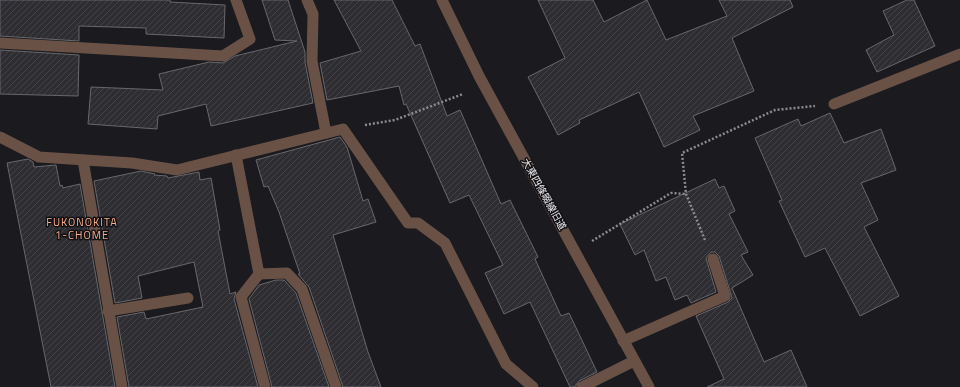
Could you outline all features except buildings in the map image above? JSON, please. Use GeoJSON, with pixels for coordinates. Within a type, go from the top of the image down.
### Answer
{"type":"FeatureCollection","features":[{"type":"Feature","properties":{"kind":"street"},"geometry":{"type":"LineString","coordinates":[[0,43],[223,56],[250,39],[236,0]]}},
{"type":"Feature","properties":{"kind":"street"},"geometry":{"type":"LineString","coordinates":[[307,0],[313,14],[312,61],[326,133]]}},
{"type":"Feature","properties":{"kind":"street","name":"大東四條畷線旧道"},"geometry":{"type":"LineString","coordinates":[[442,0],[479,76],[649,387]]}},
{"type":"Feature","properties":{"kind":"street"},"geometry":{"type":"LineString","coordinates":[[834,104],[960,54]]}},
{"type":"Feature","properties":{"kind":"street"},"geometry":{"type":"LineString","coordinates":[[0,137],[39,158],[132,163],[177,170],[343,129],[408,223],[418,223],[445,242],[506,364],[533,387]]}},
{"type":"Feature","properties":{"kind":"street"},"geometry":{"type":"LineString","coordinates":[[236,155],[259,274],[241,297],[265,387]]}},
{"type":"Feature","properties":{"kind":"street"},"geometry":{"type":"LineString","coordinates":[[83,160],[122,387]]}},
{"type":"Feature","properties":{"kind":"street"},"geometry":{"type":"LineString","coordinates":[[623,341],[725,296],[713,259]]}},
{"type":"Feature","properties":{"kind":"street"},"geometry":{"type":"LineString","coordinates":[[259,274],[287,273],[302,289],[336,387]]}},
{"type":"Feature","properties":{"kind":"street"},"geometry":{"type":"LineString","coordinates":[[108,311],[188,298]]}},
{"type":"Feature","properties":{"kind":"street"},"geometry":{"type":"LineString","coordinates":[[582,387],[634,361]]}},
{"type":"Feature","properties":{"kind":"path"},"geometry":{"type":"LineString","coordinates":[[343,129],[395,120],[463,94]]}},
{"type":"Feature","properties":{"kind":"path"},"geometry":{"type":"LineString","coordinates":[[713,259],[686,194],[682,153],[775,110],[834,104]]}},
{"type":"Feature","properties":{"kind":"path"},"geometry":{"type":"LineString","coordinates":[[575,251],[671,193],[686,194]]}},
{"type":"Feature","properties":{"kind":"district","name":"FUKONOKITA 1-CHOME"},"geometry":{"type":"Point","coordinates":[82,228]}}]}
